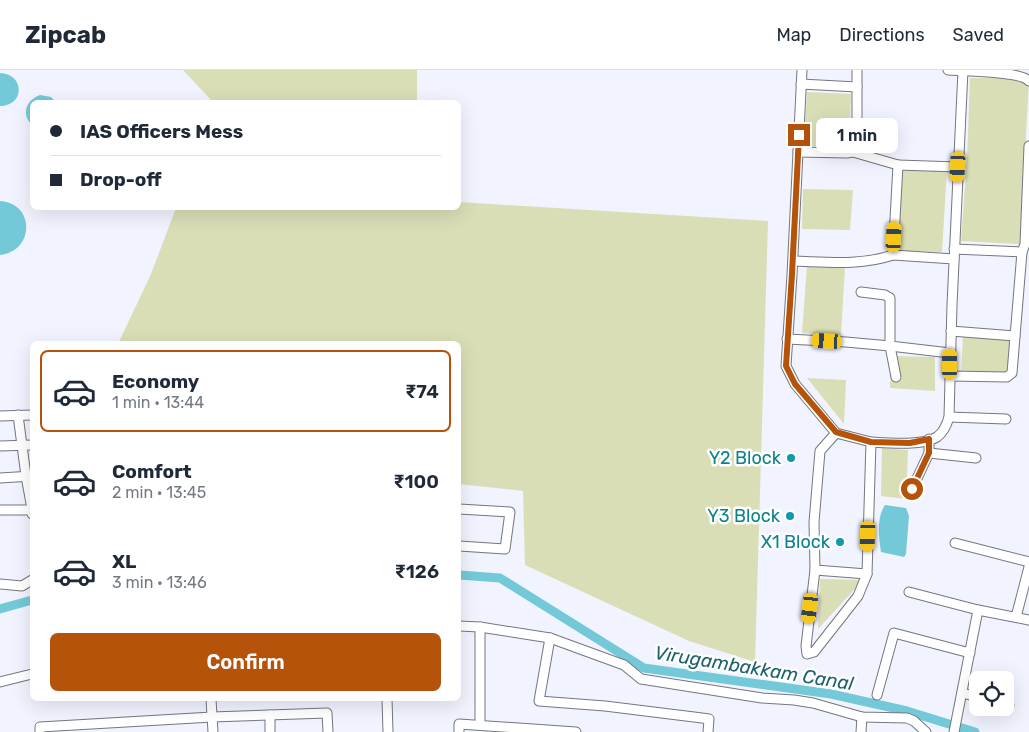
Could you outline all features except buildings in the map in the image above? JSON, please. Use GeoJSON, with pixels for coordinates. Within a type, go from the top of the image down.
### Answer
{"type":"FeatureCollection","features":[{"type":"Feature","properties":{"kind":"street"},"geometry":{"type":"LineString","coordinates":[[802,70],[786,366],[795,384],[836,432],[871,442],[910,443],[937,437],[945,428],[949,417],[950,353],[963,70]]}},
{"type":"Feature","properties":{"kind":"street"},"geometry":{"type":"LineString","coordinates":[[853,152],[857,146],[857,70]]}},
{"type":"Feature","properties":{"kind":"street"},"geometry":{"type":"LineString","coordinates":[[948,70],[1027,76]]}},
{"type":"Feature","properties":{"kind":"street"},"geometry":{"type":"LineString","coordinates":[[801,84],[857,87]]}},
{"type":"Feature","properties":{"kind":"street"},"geometry":{"type":"LineString","coordinates":[[950,376],[1010,376],[1022,252],[1025,244],[1029,146]]}},
{"type":"Feature","properties":{"kind":"street"},"geometry":{"type":"LineString","coordinates":[[798,152],[853,152],[898,166],[958,167]]}},
{"type":"Feature","properties":{"kind":"street"},"geometry":{"type":"LineString","coordinates":[[893,255],[898,166]]}},
{"type":"Feature","properties":{"kind":"street"},"geometry":{"type":"LineString","coordinates":[[793,261],[850,263],[875,261],[893,255],[1022,252]]}},
{"type":"Feature","properties":{"kind":"street"},"geometry":{"type":"LineString","coordinates":[[861,292],[885,295],[890,298],[890,346],[896,377]]}},
{"type":"Feature","properties":{"kind":"street"},"geometry":{"type":"LineString","coordinates":[[951,331],[1015,336]]}},
{"type":"Feature","properties":{"kind":"street"},"geometry":{"type":"LineString","coordinates":[[788,339],[846,342],[950,353]]}},
{"type":"Feature","properties":{"kind":"street"},"geometry":{"type":"LineString","coordinates":[[0,478],[29,476],[18,415]]}},
{"type":"Feature","properties":{"kind":"street"},"geometry":{"type":"LineString","coordinates":[[0,416],[30,415]]}},
{"type":"Feature","properties":{"kind":"street"},"geometry":{"type":"LineString","coordinates":[[949,417],[1006,419]]}},
{"type":"Feature","properties":{"kind":"street"},"geometry":{"type":"LineString","coordinates":[[836,432],[820,451],[814,522],[814,570],[806,646],[807,654],[814,652],[858,596],[866,574],[871,442]]}},
{"type":"Feature","properties":{"kind":"street"},"geometry":{"type":"LineString","coordinates":[[912,489],[929,453],[929,439]]}},
{"type":"Feature","properties":{"kind":"street"},"geometry":{"type":"LineString","coordinates":[[0,446],[30,445]]}},
{"type":"Feature","properties":{"kind":"street"},"geometry":{"type":"LineString","coordinates":[[929,453],[976,458]]}},
{"type":"Feature","properties":{"kind":"street"},"geometry":{"type":"LineString","coordinates":[[461,509],[510,512],[505,549],[461,546]]}},
{"type":"Feature","properties":{"kind":"street"},"geometry":{"type":"LineString","coordinates":[[0,510],[30,511]]}},
{"type":"Feature","properties":{"kind":"street"},"geometry":{"type":"LineString","coordinates":[[955,543],[1029,562]]}},
{"type":"Feature","properties":{"kind":"street"},"geometry":{"type":"LineString","coordinates":[[1016,617],[1029,567]]}},
{"type":"Feature","properties":{"kind":"street"},"geometry":{"type":"LineString","coordinates":[[814,570],[866,574]]}},
{"type":"Feature","properties":{"kind":"street"},"geometry":{"type":"LineString","coordinates":[[0,584],[22,586],[30,581]]}},
{"type":"Feature","properties":{"kind":"street"},"geometry":{"type":"LineString","coordinates":[[910,592],[978,610],[1029,620]]}},
{"type":"Feature","properties":{"kind":"street"},"geometry":{"type":"LineString","coordinates":[[954,732],[978,610]]}},
{"type":"Feature","properties":{"kind":"street"},"geometry":{"type":"LineString","coordinates":[[461,626],[480,627],[550,638],[624,665],[641,679],[762,698],[803,701],[862,717],[907,718],[914,721],[926,732]]}},
{"type":"Feature","properties":{"kind":"street"},"geometry":{"type":"LineString","coordinates":[[480,627],[480,725]]}},
{"type":"Feature","properties":{"kind":"street"},"geometry":{"type":"LineString","coordinates":[[877,695],[894,633],[970,653]]}},
{"type":"Feature","properties":{"kind":"street"},"geometry":{"type":"LineString","coordinates":[[550,638],[539,702],[605,706],[709,719],[708,732]]}},
{"type":"Feature","properties":{"kind":"street"},"geometry":{"type":"LineString","coordinates":[[0,682],[30,674]]}},
{"type":"Feature","properties":{"kind":"street"},"geometry":{"type":"LineString","coordinates":[[962,693],[969,695]]}},
{"type":"Feature","properties":{"kind":"street"},"geometry":{"type":"LineString","coordinates":[[211,701],[213,732]]}},
{"type":"Feature","properties":{"kind":"street"},"geometry":{"type":"LineString","coordinates":[[387,701],[388,732]]}},
{"type":"Feature","properties":{"kind":"street"},"geometry":{"type":"LineString","coordinates":[[40,730],[212,717],[327,713],[328,732]]}},
{"type":"Feature","properties":{"kind":"street"},"geometry":{"type":"LineString","coordinates":[[270,714],[270,732]]}},
{"type":"Feature","properties":{"kind":"street"},"geometry":{"type":"LineString","coordinates":[[860,732],[862,717]]}},
{"type":"Feature","properties":{"kind":"street"},"geometry":{"type":"LineString","coordinates":[[459,732],[459,724],[576,732]]}},
{"type":"Feature","properties":{"kind":"green space"},"geometry":{"type":"Polygon","coordinates":[[[183,70],[417,70],[417,100],[211,100],[183,70]]]}},
{"type":"Feature","properties":{"kind":"green space"},"geometry":{"type":"Polygon","coordinates":[[[970,78],[1002,78],[1029,81],[1020,244],[961,241],[970,78]]]}},
{"type":"Feature","properties":{"kind":"green space"},"geometry":{"type":"Polygon","coordinates":[[[807,92],[851,94],[849,147],[804,146],[807,92]]]}},
{"type":"Feature","properties":{"kind":"green space"},"geometry":{"type":"Polygon","coordinates":[[[900,169],[947,169],[942,252],[897,251],[900,169]]]}},
{"type":"Feature","properties":{"kind":"green space"},"geometry":{"type":"Polygon","coordinates":[[[803,189],[853,190],[850,230],[802,229],[803,189]]]}},
{"type":"Feature","properties":{"kind":"green space"},"geometry":{"type":"Polygon","coordinates":[[[461,202],[768,221],[755,662],[689,641],[525,565],[523,491],[461,484],[461,341],[119,341],[151,274],[175,210],[461,210],[461,202]]]}},
{"type":"Feature","properties":{"kind":"green space"},"geometry":{"type":"Polygon","coordinates":[[[807,265],[845,267],[841,336],[802,333],[807,265]]]}},
{"type":"Feature","properties":{"kind":"green space"},"geometry":{"type":"Polygon","coordinates":[[[963,334],[1011,337],[1010,375],[961,374],[963,334]]]}},
{"type":"Feature","properties":{"kind":"green space"},"geometry":{"type":"Polygon","coordinates":[[[891,356],[935,357],[935,391],[890,388],[891,356]]]}},
{"type":"Feature","properties":{"kind":"green space"},"geometry":{"type":"Polygon","coordinates":[[[807,378],[846,380],[844,424],[807,378]]]}},
{"type":"Feature","properties":{"kind":"green space"},"geometry":{"type":"Polygon","coordinates":[[[882,448],[908,450],[906,499],[881,496],[882,448]]]}},
{"type":"Feature","properties":{"kind":"green space"},"geometry":{"type":"Polygon","coordinates":[[[820,579],[863,580],[818,629],[820,579]]]}},
{"type":"Feature","properties":{"kind":"water"},"geometry":{"type":"Polygon","coordinates":[[[0,73],[14,79],[18,84],[19,90],[18,96],[14,101],[8,105],[0,106],[0,73]]]}},
{"type":"Feature","properties":{"kind":"water"},"geometry":{"type":"Polygon","coordinates":[[[40,95],[51,97],[54,100],[31,100],[40,95]]]}},
{"type":"Feature","properties":{"kind":"water"},"geometry":{"type":"Polygon","coordinates":[[[30,101],[30,122],[26,112],[30,101]]]}},
{"type":"Feature","properties":{"kind":"water"},"geometry":{"type":"Polygon","coordinates":[[[0,201],[11,204],[20,210],[25,218],[26,227],[25,237],[20,245],[11,252],[0,255],[0,201]]]}},
{"type":"Feature","properties":{"kind":"water"},"geometry":{"type":"Polygon","coordinates":[[[885,505],[906,508],[909,516],[906,554],[904,557],[881,552],[879,522],[885,505]]]}},
{"type":"Feature","properties":{"kind":"waterway","name":"Virugambakkam Canal"},"geometry":{"type":"LineString","coordinates":[[461,575],[500,578],[644,668],[831,694],[907,711],[975,732]]}},
{"type":"Feature","properties":{"kind":"waterway","name":"Virugambakkam Canal"},"geometry":{"type":"LineString","coordinates":[[0,609],[30,601]]}},
{"type":"Feature","properties":{"kind":"place","name":"Y2 Block"},"geometry":{"type":"Point","coordinates":[791,458]}},
{"type":"Feature","properties":{"kind":"place","name":"Y3 Block"},"geometry":{"type":"Point","coordinates":[790,516]}},
{"type":"Feature","properties":{"kind":"place","name":"X1 Block"},"geometry":{"type":"Point","coordinates":[840,542]}},
{"type":"Feature","properties":{"kind":"route"},"geometry":{"type":"LineString","coordinates":[[799,135],[786,366],[795,384],[836,432],[871,442],[910,443],[929,439],[929,453],[912,489]]}}]}
